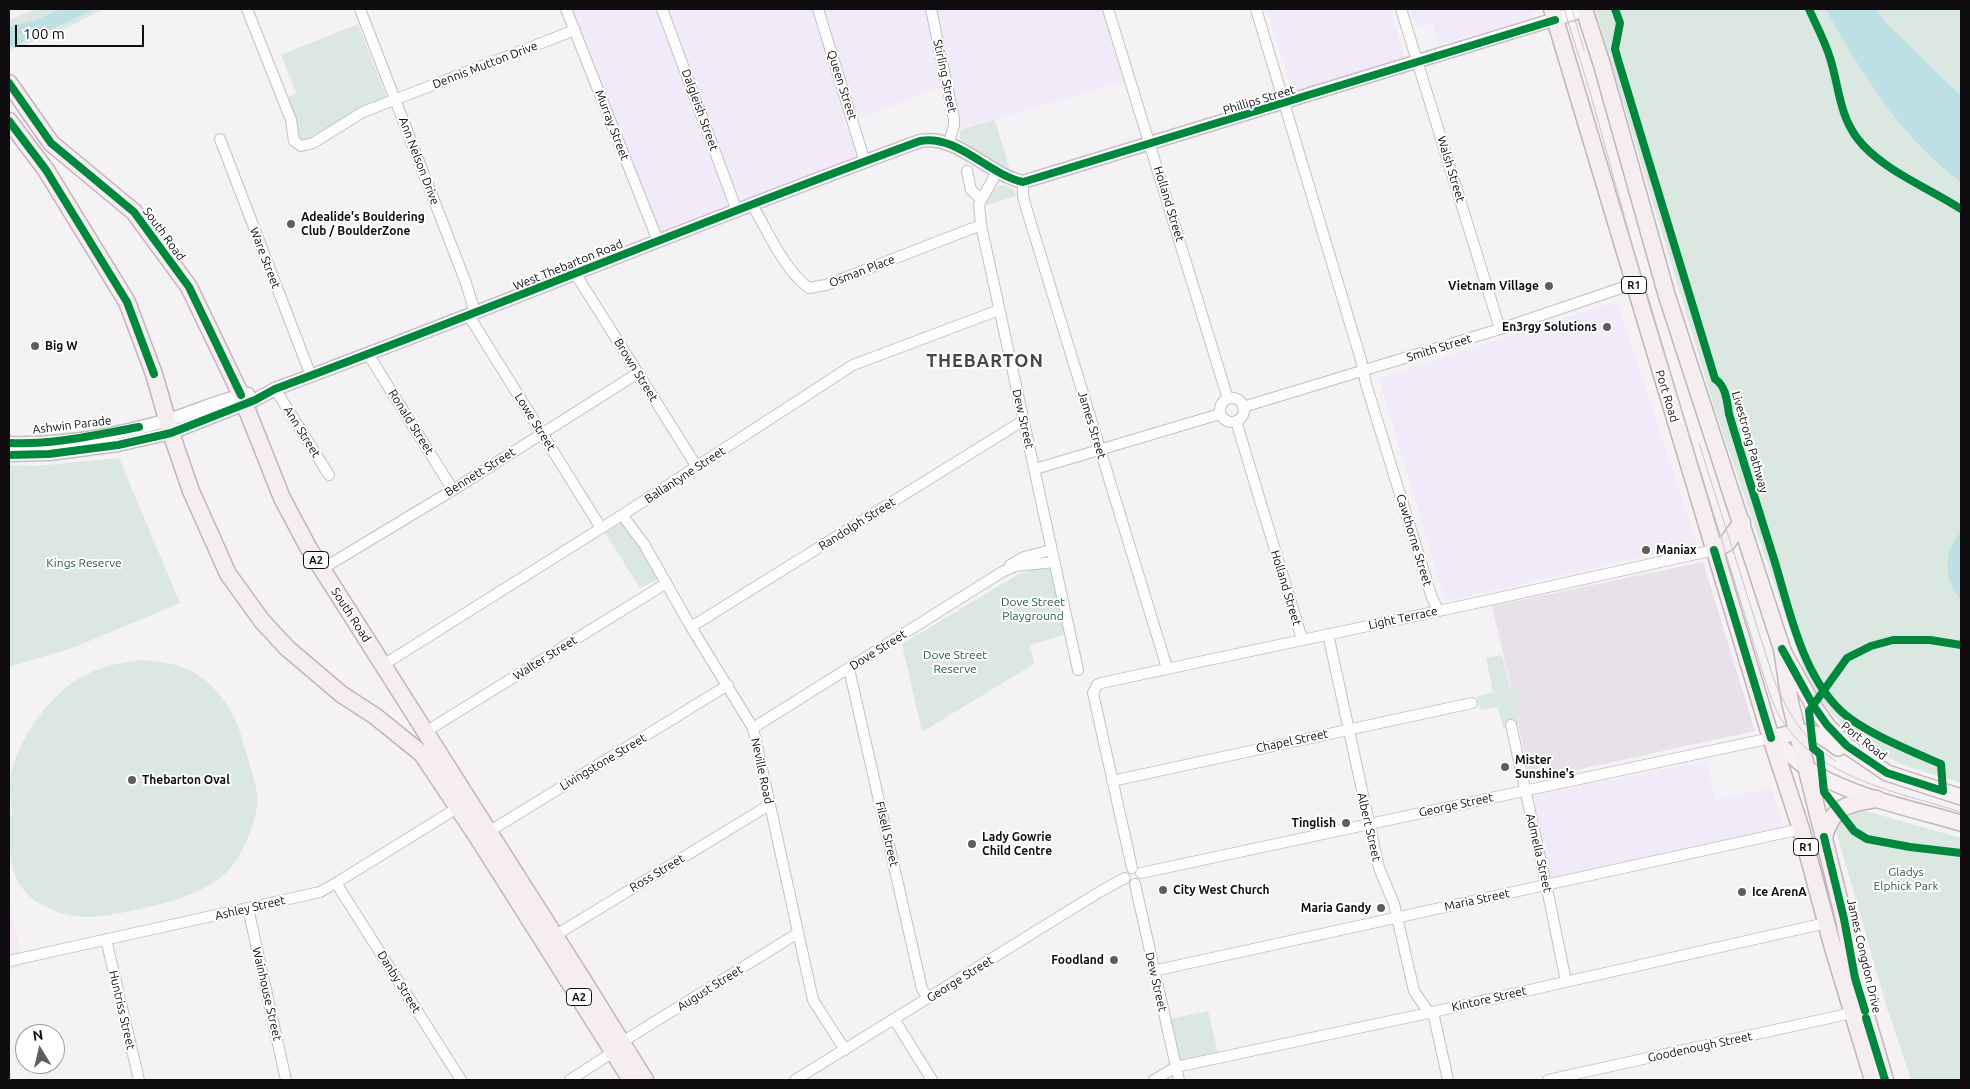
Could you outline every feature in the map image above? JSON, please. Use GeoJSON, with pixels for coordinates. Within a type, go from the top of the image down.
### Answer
{"type":"FeatureCollection","features":[{"type":"Feature","properties":{"kind":"highway","name":"Port Road"},"geometry":{"type":"LineString","coordinates":[[1585,10],[1667,296],[1782,649],[1790,702],[1806,768]]}},
{"type":"Feature","properties":{"kind":"highway","name":"Port Road"},"geometry":{"type":"LineString","coordinates":[[1554,14],[1633,284],[1771,738]]}},
{"type":"Feature","properties":{"kind":"highway","name":"South Road"},"geometry":{"type":"LineString","coordinates":[[9,83],[51,143],[134,212],[188,288],[242,400],[282,498],[322,569],[425,732],[463,804],[617,1047],[645,1080]]}},
{"type":"Feature","properties":{"kind":"highway","name":"South Road"},"geometry":{"type":"LineString","coordinates":[[9,121],[46,170],[128,302],[154,374],[191,491],[228,574],[262,622],[287,648],[314,672],[422,754],[463,804]]}},
{"type":"Feature","properties":{"kind":"highway"},"geometry":{"type":"LineString","coordinates":[[1714,550],[1727,543],[1742,522]]}},
{"type":"Feature","properties":{"kind":"highway","name":"James Congdon Drive"},"geometry":{"type":"LineString","coordinates":[[1771,738],[1801,830],[1826,923],[1884,1080]]}},
{"type":"Feature","properties":{"kind":"highway","name":"James Congdon Drive"},"geometry":{"type":"LineString","coordinates":[[1806,768],[1844,919],[1859,1012],[1873,1080]]}},
{"type":"Feature","properties":{"kind":"highway"},"geometry":{"type":"LineString","coordinates":[[1824,837],[1831,819],[1839,810],[1849,805],[1878,799]]}},
{"type":"Feature","properties":{"kind":"highway"},"geometry":{"type":"LineString","coordinates":[[1826,923],[1844,919]]}},
{"type":"Feature","properties":{"kind":"highway","name":"South Road"},"geometry":{"type":"LineString","coordinates":[[617,1047],[631,1080]]}},
{"type":"Feature","properties":{"kind":"main road","name":"Port Road"},"geometry":{"type":"LineString","coordinates":[[1782,649],[1813,705],[1834,733],[1855,752],[1887,773],[1961,797]]}},
{"type":"Feature","properties":{"kind":"main road"},"geometry":{"type":"LineString","coordinates":[[1771,738],[1798,732],[1818,734],[1866,768],[1887,773]]}},
{"type":"Feature","properties":{"kind":"main road"},"geometry":{"type":"LineString","coordinates":[[1771,738],[1806,768],[1826,779],[1878,799],[1961,823]]}},
{"type":"Feature","properties":{"kind":"street","name":"Dennis Mutton Drive"},"geometry":{"type":"LineString","coordinates":[[247,9],[291,120],[293,138],[296,144],[305,146],[363,112],[575,30]]}},
{"type":"Feature","properties":{"kind":"street","name":"Ann Nelson Drive"},"geometry":{"type":"LineString","coordinates":[[360,9],[462,274],[472,315]]}},
{"type":"Feature","properties":{"kind":"street","name":"Murray Street"},"geometry":{"type":"LineString","coordinates":[[566,9],[658,241]]}},
{"type":"Feature","properties":{"kind":"street","name":"Dalgleish Street"},"geometry":{"type":"LineString","coordinates":[[662,9],[737,211]]}},
{"type":"Feature","properties":{"kind":"street","name":"Queen Street"},"geometry":{"type":"LineString","coordinates":[[818,9],[865,162]]}},
{"type":"Feature","properties":{"kind":"street","name":"Stirling Street"},"geometry":{"type":"LineString","coordinates":[[931,9],[954,119],[949,143]]}},
{"type":"Feature","properties":{"kind":"street","name":"Holland Street"},"geometry":{"type":"LineString","coordinates":[[1108,9],[1228,399]]}},
{"type":"Feature","properties":{"kind":"street","name":"Cawthorne Street"},"geometry":{"type":"LineString","coordinates":[[1256,9],[1364,370],[1366,384],[1432,598],[1440,611]]}},
{"type":"Feature","properties":{"kind":"street","name":"Walsh Street"},"geometry":{"type":"LineString","coordinates":[[1401,9],[1500,329]]}},
{"type":"Feature","properties":{"kind":"street","name":"Phillips Street"},"geometry":{"type":"LineString","coordinates":[[1024,182],[1418,63],[1554,14],[1585,10]]}},
{"type":"Feature","properties":{"kind":"street","name":"Ware Street"},"geometry":{"type":"LineString","coordinates":[[220,139],[310,376]]}},
{"type":"Feature","properties":{"kind":"street","name":"West Thebarton Road"},"geometry":{"type":"LineString","coordinates":[[170,426],[472,315],[658,241],[920,141],[929,139],[949,143],[997,172]]}},
{"type":"Feature","properties":{"kind":"street"},"geometry":{"type":"LineString","coordinates":[[967,171],[971,190],[981,199],[997,172],[1014,180],[1024,182]]}},
{"type":"Feature","properties":{"kind":"street","name":"James Street"},"geometry":{"type":"LineString","coordinates":[[1024,182],[1023,196],[1167,668]]}},
{"type":"Feature","properties":{"kind":"street","name":"Dew Street"},"geometry":{"type":"LineString","coordinates":[[981,199],[979,204],[981,224],[1078,670]]}},
{"type":"Feature","properties":{"kind":"street","name":"Osman Place"},"geometry":{"type":"LineString","coordinates":[[752,205],[798,280],[809,288],[826,285],[981,224]]}},
{"type":"Feature","properties":{"kind":"street","name":"Brown Street"},"geometry":{"type":"LineString","coordinates":[[575,274],[697,467]]}},
{"type":"Feature","properties":{"kind":"street","name":"Smith Street"},"geometry":{"type":"LineString","coordinates":[[1243,407],[1500,329],[1633,284]]}},
{"type":"Feature","properties":{"kind":"street","name":"Ballantyne Street"},"geometry":{"type":"LineString","coordinates":[[383,665],[622,515],[853,365],[999,310]]}},
{"type":"Feature","properties":{"kind":"street","name":"Lowe Street"},"geometry":{"type":"LineString","coordinates":[[472,315],[601,528]]}},
{"type":"Feature","properties":{"kind":"street","name":"Ronald Street"},"geometry":{"type":"LineString","coordinates":[[368,354],[453,490]]}},
{"type":"Feature","properties":{"kind":"street","name":"Bennett Street"},"geometry":{"type":"LineString","coordinates":[[322,569],[453,490],[638,373]]}},
{"type":"Feature","properties":{"kind":"street","name":"Ann Street"},"geometry":{"type":"LineString","coordinates":[[275,389],[329,475]]}},
{"type":"Feature","properties":{"kind":"street"},"geometry":{"type":"LineString","coordinates":[[1234,398],[1240,401],[1243,407],[1244,413],[1236,421],[1230,422],[1220,414],[1223,402],[1228,399],[1234,398]]}},
{"type":"Feature","properties":{"kind":"street"},"geometry":{"type":"LineString","coordinates":[[1034,469],[1220,414]]}},
{"type":"Feature","properties":{"kind":"street","name":"Randolph Street"},"geometry":{"type":"LineString","coordinates":[[691,627],[1024,420]]}},
{"type":"Feature","properties":{"kind":"street","name":"Holland Street"},"geometry":{"type":"LineString","coordinates":[[1236,421],[1302,639]]}},
{"type":"Feature","properties":{"kind":"street","name":"Ashwin Parade"},"geometry":{"type":"LineString","coordinates":[[9,442],[21,443],[87,437],[170,426]]}},
{"type":"Feature","properties":{"kind":"street","name":"Ashwin Parade"},"geometry":{"type":"LineString","coordinates":[[9,455],[49,454],[118,446],[170,426]]}},
{"type":"Feature","properties":{"kind":"street","name":"Neville Road"},"geometry":{"type":"LineString","coordinates":[[622,515],[644,544],[665,584],[753,728],[813,1000],[845,1050]]}},
{"type":"Feature","properties":{"kind":"street","name":"Dove Street"},"geometry":{"type":"LineString","coordinates":[[1002,572],[1012,563],[1024,557],[1052,550]]}},
{"type":"Feature","properties":{"kind":"street","name":"Light Terrace"},"geometry":{"type":"LineString","coordinates":[[1112,780],[1093,693],[1094,689],[1101,682],[1440,611],[1714,550]]}},
{"type":"Feature","properties":{"kind":"street","name":"Dove Street"},"geometry":{"type":"LineString","coordinates":[[753,728],[1002,572],[1015,566],[1054,562]]}},
{"type":"Feature","properties":{"kind":"street","name":"Walter Street"},"geometry":{"type":"LineString","coordinates":[[425,732],[665,584]]}},
{"type":"Feature","properties":{"kind":"street","name":"Albert Street"},"geometry":{"type":"LineString","coordinates":[[1328,634],[1379,868],[1394,904],[1414,991],[1431,1012]]}},
{"type":"Feature","properties":{"kind":"street","name":"Filsell Street"},"geometry":{"type":"LineString","coordinates":[[848,669],[922,989],[928,998]]}},
{"type":"Feature","properties":{"kind":"street","name":"Livingstone Street"},"geometry":{"type":"LineString","coordinates":[[483,835],[728,685]]}},
{"type":"Feature","properties":{"kind":"street","name":"Chapel Street"},"geometry":{"type":"LineString","coordinates":[[1112,780],[1472,703]]}},
{"type":"Feature","properties":{"kind":"street","name":"Admella Street"},"geometry":{"type":"LineString","coordinates":[[1511,725],[1547,885],[1566,981]]}},
{"type":"Feature","properties":{"kind":"street","name":"George Street"},"geometry":{"type":"LineString","coordinates":[[1136,870],[1368,824],[1771,738]]}},
{"type":"Feature","properties":{"kind":"street"},"geometry":{"type":"LineString","coordinates":[[1112,780],[1140,881],[1135,884],[1128,882],[1125,878],[1126,871],[1136,870]]}},
{"type":"Feature","properties":{"kind":"street","name":"Ashley Street"},"geometry":{"type":"LineString","coordinates":[[9,961],[320,892],[463,804]]}},
{"type":"Feature","properties":{"kind":"street","name":"Ross Street"},"geometry":{"type":"LineString","coordinates":[[549,939],[769,805]]}},
{"type":"Feature","properties":{"kind":"street","name":"Maria Street"},"geometry":{"type":"LineString","coordinates":[[1153,971],[1801,830]]}},
{"type":"Feature","properties":{"kind":"street","name":"George Street"},"geometry":{"type":"LineString","coordinates":[[795,1080],[1125,878]]}},
{"type":"Feature","properties":{"kind":"street","name":"Danby Street"},"geometry":{"type":"LineString","coordinates":[[336,883],[461,1080]]}},
{"type":"Feature","properties":{"kind":"street","name":"Dew Street"},"geometry":{"type":"LineString","coordinates":[[1135,884],[1179,1080]]}},
{"type":"Feature","properties":{"kind":"street","name":"Wainhouse Street"},"geometry":{"type":"LineString","coordinates":[[248,908],[286,1080]]}},
{"type":"Feature","properties":{"kind":"street","name":"Kintore Street"},"geometry":{"type":"LineString","coordinates":[[1154,1080],[1176,1067],[1826,923]]}},
{"type":"Feature","properties":{"kind":"street","name":"August Street"},"geometry":{"type":"LineString","coordinates":[[570,1080],[617,1047],[798,934]]}},
{"type":"Feature","properties":{"kind":"street","name":"Huntriss Street"},"geometry":{"type":"LineString","coordinates":[[106,939],[139,1080]]}},
{"type":"Feature","properties":{"kind":"street"},"geometry":{"type":"LineString","coordinates":[[1431,1012],[1448,1080]]}},
{"type":"Feature","properties":{"kind":"street","name":"Goodenough Street"},"geometry":{"type":"LineString","coordinates":[[1548,1080],[1859,1012]]}},
{"type":"Feature","properties":{"kind":"street"},"geometry":{"type":"LineString","coordinates":[[894,1019],[932,1080]]}},
{"type":"Feature","properties":{"kind":"shaded area"},"geometry":{"type":"Polygon","coordinates":[[[566,9],[1104,9],[1130,79],[952,132],[945,85],[854,120],[865,162],[658,241],[566,9]]]}},
{"type":"Feature","properties":{"kind":"shaded area"},"geometry":{"type":"Polygon","coordinates":[[[1267,9],[1390,9],[1405,58],[1293,92],[1267,9]]]}},
{"type":"Feature","properties":{"kind":"shaded area"},"geometry":{"type":"Polygon","coordinates":[[[1410,9],[1535,9],[1530,18],[1438,45],[1432,22],[1416,27],[1410,9]]]}},
{"type":"Feature","properties":{"kind":"shaded area"},"geometry":{"type":"Polygon","coordinates":[[[1617,301],[1697,545],[1445,601],[1379,378],[1617,301]]]}},
{"type":"Feature","properties":{"kind":"shaded area"},"geometry":{"type":"Polygon","coordinates":[[[1703,562],[1755,731],[1530,780],[1514,703],[1521,701],[1518,687],[1511,688],[1492,606],[1703,562]]]}},
{"type":"Feature","properties":{"kind":"shaded area"},"geometry":{"type":"Polygon","coordinates":[[[1707,761],[1715,800],[1772,788],[1785,831],[1550,881],[1531,796],[1707,761]]]}},
{"type":"Feature","properties":{"kind":"shaded area"},"geometry":{"type":"Polygon","coordinates":[[[9,901],[24,966],[9,970],[9,901]]]}},
{"type":"Feature","properties":{"kind":"green space"},"geometry":{"type":"Polygon","coordinates":[[[35,9],[103,9],[57,33],[9,50],[9,20],[35,9]]]}},
{"type":"Feature","properties":{"kind":"green space"},"geometry":{"type":"Polygon","coordinates":[[[1595,9],[1961,9],[1961,783],[1899,763],[1865,744],[1832,714],[1806,676],[1714,407],[1595,9]]]}},
{"type":"Feature","properties":{"kind":"green space"},"geometry":{"type":"Polygon","coordinates":[[[358,24],[387,99],[316,138],[301,143],[296,133],[297,125],[287,98],[296,93],[281,55],[358,24]]]}},
{"type":"Feature","properties":{"kind":"green space"},"geometry":{"type":"Polygon","coordinates":[[[994,120],[1010,170],[970,149],[960,139],[960,130],[994,120]]]}},
{"type":"Feature","properties":{"kind":"green space"},"geometry":{"type":"Polygon","coordinates":[[[1005,185],[1014,190],[1016,196],[984,206],[994,189],[1005,185]]]}},
{"type":"Feature","properties":{"kind":"green space","name":"Kings Reserve"},"geometry":{"type":"Polygon","coordinates":[[[119,458],[180,603],[75,647],[9,667],[9,465],[36,466],[119,458]]]}},
{"type":"Feature","properties":{"kind":"green space"},"geometry":{"type":"Polygon","coordinates":[[[621,523],[643,545],[659,579],[640,588],[605,533],[621,523]]]}},
{"type":"Feature","properties":{"kind":"green space","name":"Dove Street Reserve"},"geometry":{"type":"Polygon","coordinates":[[[1051,563],[1064,635],[1030,645],[1034,664],[922,732],[902,644],[1019,574],[1051,563]]]}},
{"type":"Feature","properties":{"kind":"green space"},"geometry":{"type":"Polygon","coordinates":[[[1502,655],[1510,688],[1518,687],[1521,701],[1514,703],[1519,724],[1503,728],[1498,707],[1480,710],[1477,696],[1493,692],[1486,658],[1502,655]]]}},
{"type":"Feature","properties":{"kind":"green space","name":"Thebarton Oval"},"geometry":{"type":"Polygon","coordinates":[[[143,660],[176,665],[187,669],[205,680],[221,696],[238,725],[258,796],[251,828],[244,847],[229,870],[210,885],[189,895],[156,905],[106,916],[81,917],[57,912],[40,904],[27,894],[19,884],[13,869],[10,851],[9,817],[12,816],[10,784],[14,761],[36,720],[56,696],[67,687],[78,679],[101,668],[143,660]]]}},
{"type":"Feature","properties":{"kind":"green space","name":"Gladys Elphick Park"},"geometry":{"type":"Polygon","coordinates":[[[1866,811],[1961,838],[1961,1080],[1911,1080],[1886,1005],[1837,834],[1837,828],[1842,819],[1866,811]]]}},
{"type":"Feature","properties":{"kind":"green space"},"geometry":{"type":"Polygon","coordinates":[[[1208,1011],[1219,1058],[1176,1067],[1165,1020],[1208,1011]]]}},
{"type":"Feature","properties":{"kind":"water"},"geometry":{"type":"Polygon","coordinates":[[[62,9],[93,9],[9,48],[9,27],[35,20],[62,9]]]}},
{"type":"Feature","properties":{"kind":"water"},"geometry":{"type":"Polygon","coordinates":[[[1826,9],[1876,9],[1886,23],[1961,96],[1961,182],[1920,146],[1884,103],[1826,9]]]}},
{"type":"Feature","properties":{"kind":"water"},"geometry":{"type":"Polygon","coordinates":[[[1961,532],[1961,600],[1955,592],[1948,575],[1948,557],[1955,540],[1961,532]]]}},
{"type":"Feature","properties":{"kind":"tram line"},"geometry":{"type":"LineString","coordinates":[[1564,9],[1590,92],[1647,298],[1765,680],[1776,710],[1797,739],[1816,756],[1838,770],[1886,790],[1961,812]]}},
{"type":"Feature","properties":{"kind":"tram line"},"geometry":{"type":"LineString","coordinates":[[1572,9],[1584,50]]}},
{"type":"Feature","properties":{"kind":"tram line"},"geometry":{"type":"LineString","coordinates":[[1699,443],[1778,690],[1790,713],[1805,735],[1836,761]]}},
{"type":"Feature","properties":{"kind":"cycle path","name":"Livestrong Pathway"},"geometry":{"type":"LineString","coordinates":[[1615,9],[1620,23],[1615,49],[1618,60],[1715,379],[1722,386],[1725,394],[1734,432],[1797,636],[1805,656],[1825,692],[1847,716],[1886,740],[1941,764],[1943,791],[1887,773],[1847,746],[1827,725],[1813,705],[1782,649]]}},
{"type":"Feature","properties":{"kind":"cycle path"},"geometry":{"type":"LineString","coordinates":[[1809,9],[1828,52],[1846,119],[1857,138],[1878,159],[1892,169],[1961,209]]}},
{"type":"Feature","properties":{"kind":"cycle path"},"geometry":{"type":"LineString","coordinates":[[9,455],[49,454],[118,445],[171,433],[255,400],[275,389],[920,141],[934,140],[947,143],[1010,178],[1023,182],[1555,20]]}},
{"type":"Feature","properties":{"kind":"cycle path"},"geometry":{"type":"LineString","coordinates":[[9,83],[51,143],[134,212],[189,287],[241,395]]}},
{"type":"Feature","properties":{"kind":"cycle path"},"geometry":{"type":"LineString","coordinates":[[9,121],[46,170],[127,302],[154,374]]}},
{"type":"Feature","properties":{"kind":"cycle path"},"geometry":{"type":"LineString","coordinates":[[9,443],[58,441],[139,427]]}},
{"type":"Feature","properties":{"kind":"cycle path"},"geometry":{"type":"LineString","coordinates":[[1714,550],[1771,738]]}},
{"type":"Feature","properties":{"kind":"cycle path"},"geometry":{"type":"LineString","coordinates":[[1961,645],[1930,640],[1893,640],[1871,646],[1847,658],[1809,711],[1813,748],[1820,754],[1824,792],[1854,831],[1867,839],[1910,847],[1961,853]]}},
{"type":"Feature","properties":{"kind":"cycle path"},"geometry":{"type":"LineString","coordinates":[[1824,837],[1844,919],[1855,978],[1865,1011]]}},
{"type":"Feature","properties":{"kind":"cycle path"},"geometry":{"type":"LineString","coordinates":[[1866,1018],[1885,1080]]}},
{"type":"Feature","properties":{"kind":"place","name":"Adealide's Bouldering Club / BoulderZone"},"geometry":{"type":"Point","coordinates":[291,224]}},
{"type":"Feature","properties":{"kind":"place","name":"Vietnam Village"},"geometry":{"type":"Point","coordinates":[1549,286]}},
{"type":"Feature","properties":{"kind":"place","name":"En3rgy Solutions"},"geometry":{"type":"Point","coordinates":[1607,327]}},
{"type":"Feature","properties":{"kind":"place","name":"Big W"},"geometry":{"type":"Point","coordinates":[35,346]}},
{"type":"Feature","properties":{"kind":"place","name":"Maniax"},"geometry":{"type":"Point","coordinates":[1646,550]}},
{"type":"Feature","properties":{"kind":"place","name":"Mister Sunshine's"},"geometry":{"type":"Point","coordinates":[1505,767]}},
{"type":"Feature","properties":{"kind":"place","name":"Thebarton Oval"},"geometry":{"type":"Point","coordinates":[132,780]}},
{"type":"Feature","properties":{"kind":"place","name":"Tinglish"},"geometry":{"type":"Point","coordinates":[1346,823]}},
{"type":"Feature","properties":{"kind":"place","name":"Lady Gowrie Child Centre"},"geometry":{"type":"Point","coordinates":[972,844]}},
{"type":"Feature","properties":{"kind":"place","name":"City West Church"},"geometry":{"type":"Point","coordinates":[1163,890]}},
{"type":"Feature","properties":{"kind":"place","name":"Ice ArenA"},"geometry":{"type":"Point","coordinates":[1742,892]}},
{"type":"Feature","properties":{"kind":"place","name":"Maria Gandy"},"geometry":{"type":"Point","coordinates":[1381,908]}},
{"type":"Feature","properties":{"kind":"place","name":"Foodland"},"geometry":{"type":"Point","coordinates":[1114,960]}},
{"type":"Feature","properties":{"kind":"district","name":"THEBARTON"},"geometry":{"type":"Point","coordinates":[985,361]}},
{"type":"Feature","properties":{"kind":"park label","name":"Dove Street Playground"},"geometry":{"type":"Point","coordinates":[1033,609]}}]}
